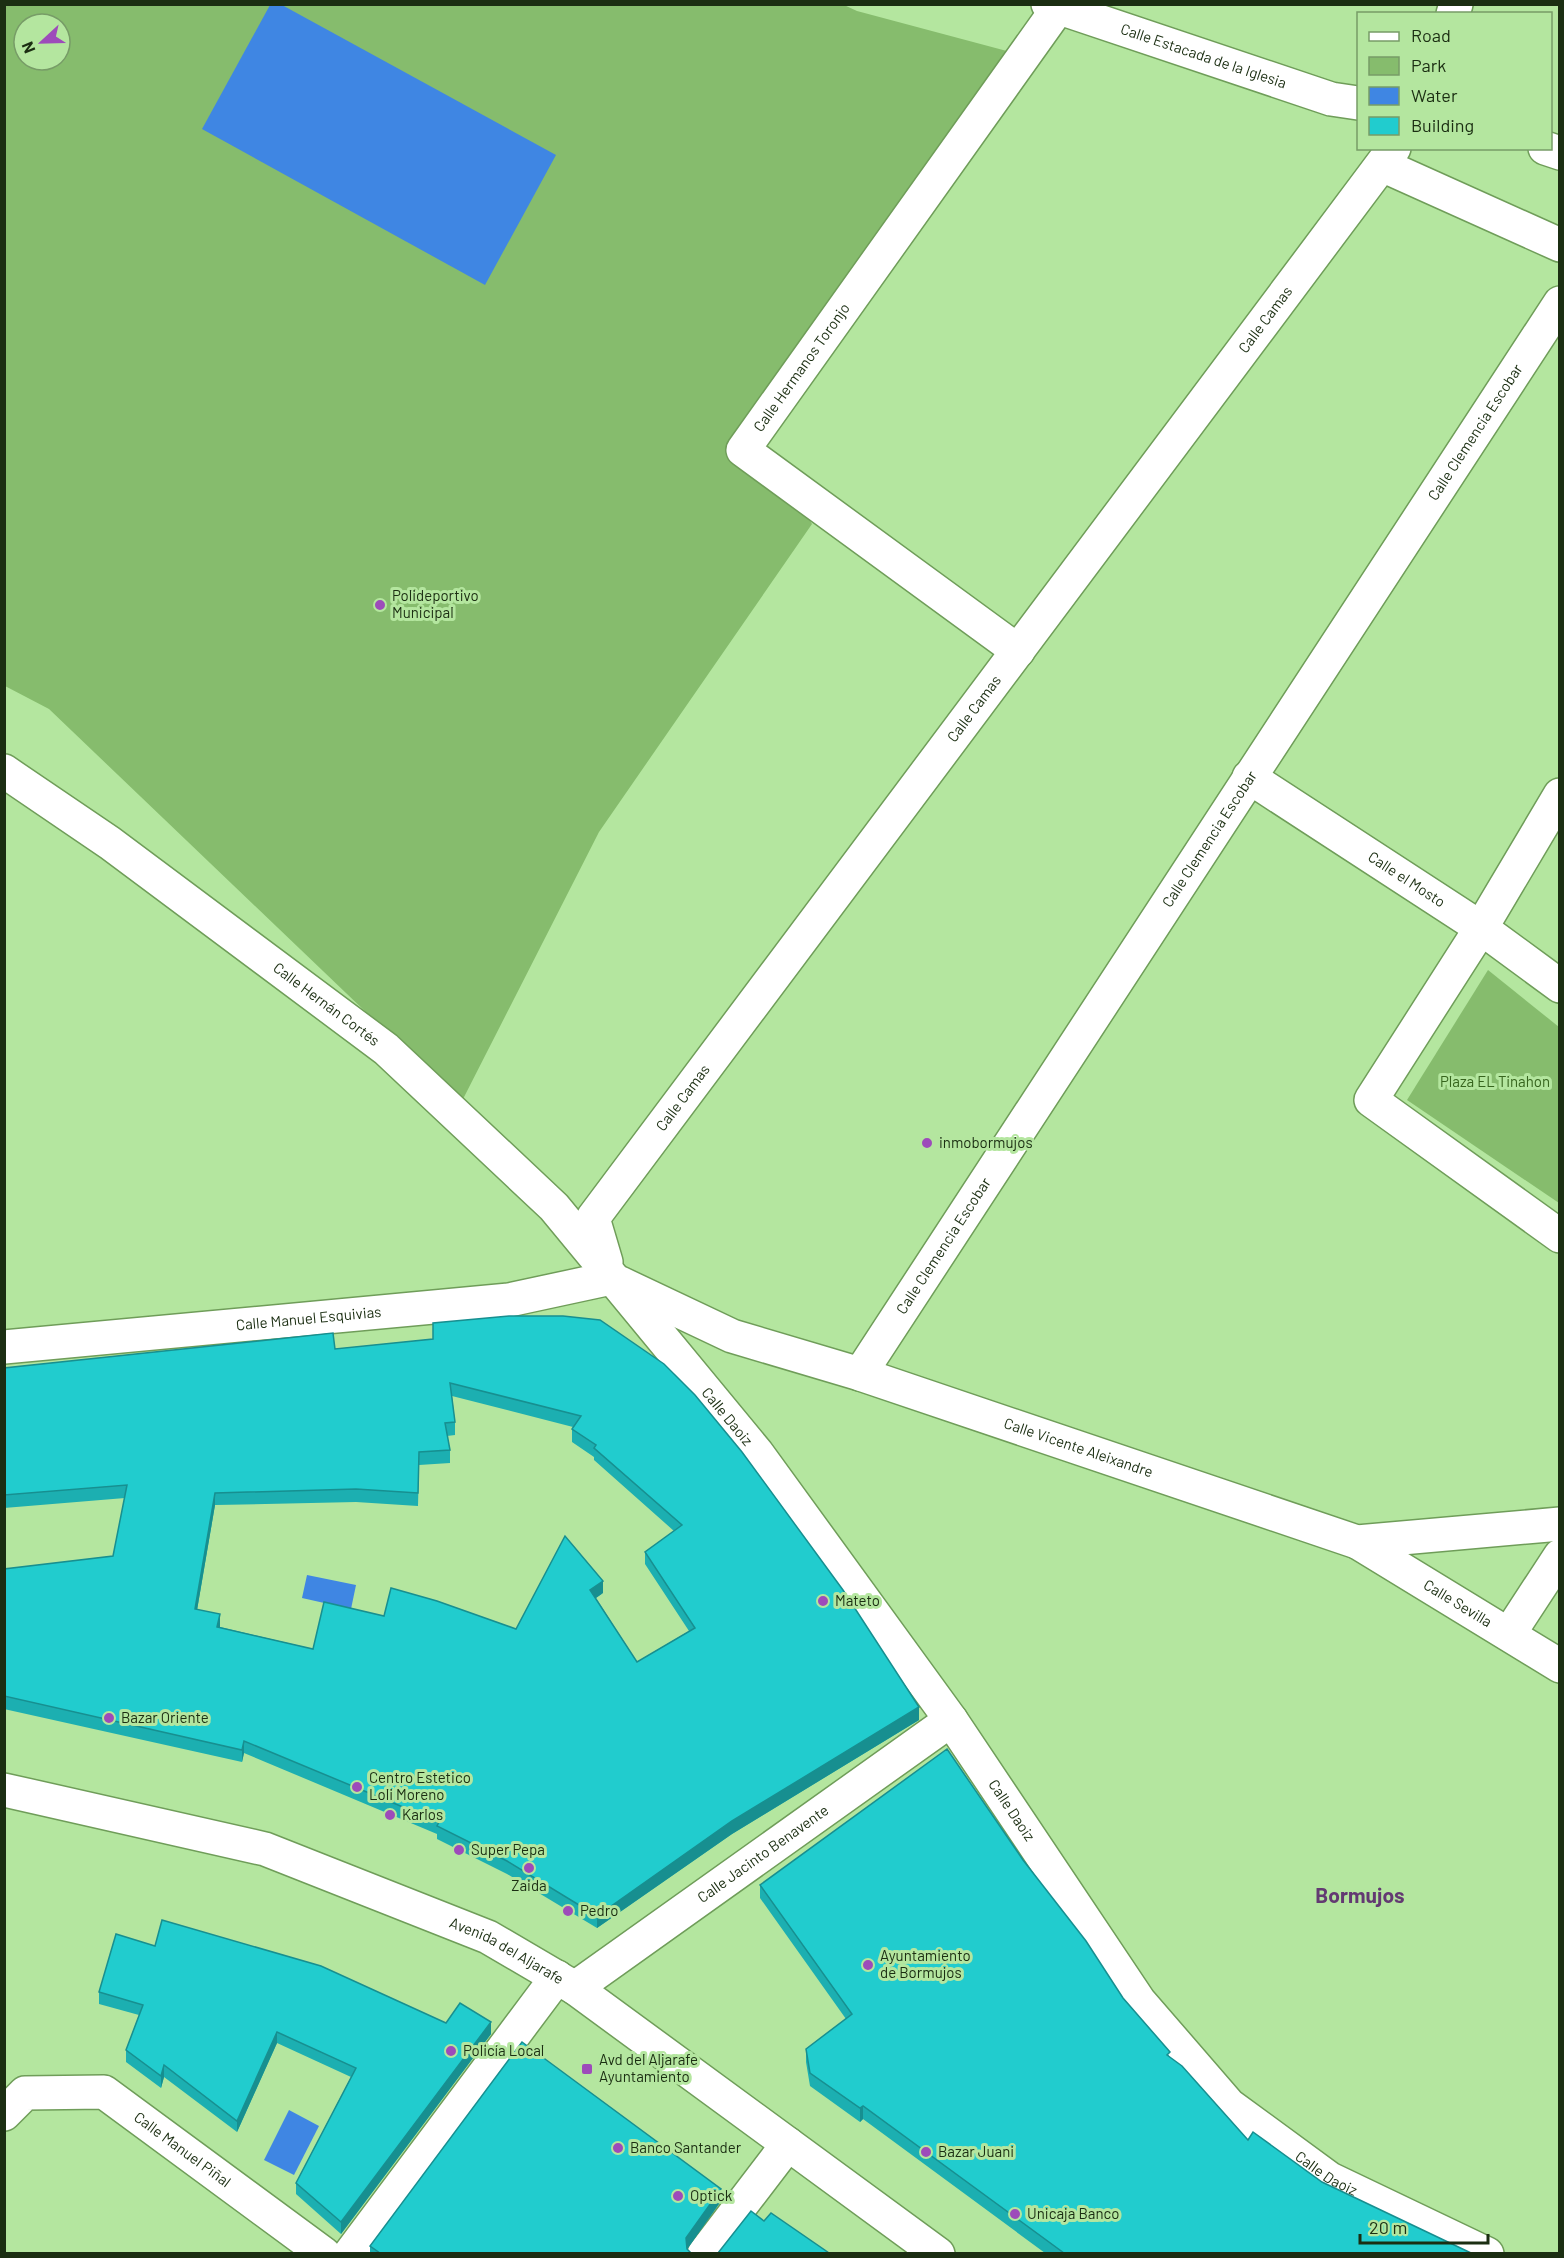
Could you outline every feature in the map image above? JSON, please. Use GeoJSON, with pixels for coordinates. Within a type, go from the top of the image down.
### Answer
{"type":"FeatureCollection","features":[{"type":"Feature","properties":{"kind":"street","name":"Calle Estacada de la Iglesia"},"geometry":{"type":"LineString","coordinates":[[1053,6],[1331,99],[1357,103]]}},
{"type":"Feature","properties":{"kind":"street","name":"Calle Hermanos Toronjo"},"geometry":{"type":"LineString","coordinates":[[1018,651],[743,450],[1053,6]]}},
{"type":"Feature","properties":{"kind":"street","name":"Calle Camas"},"geometry":{"type":"LineString","coordinates":[[610,1278],[593,1218],[1388,157]]}},
{"type":"Feature","properties":{"kind":"street"},"geometry":{"type":"LineString","coordinates":[[1388,157],[1560,245]]}},
{"type":"Feature","properties":{"kind":"street","name":"Calle Clemencia Escobar"},"geometry":{"type":"LineString","coordinates":[[860,1374],[1560,303]]}},
{"type":"Feature","properties":{"kind":"street","name":"Calle Hernán Cortés"},"geometry":{"type":"LineString","coordinates":[[4,771],[110,843],[386,1049],[554,1207],[610,1278]]}},
{"type":"Feature","properties":{"kind":"street","name":"Calle el Mosto"},"geometry":{"type":"LineString","coordinates":[[1249,777],[1480,928],[1560,986]]}},
{"type":"Feature","properties":{"kind":"street"},"geometry":{"type":"LineString","coordinates":[[1560,795],[1480,928],[1371,1100],[1560,1236]]}},
{"type":"Feature","properties":{"kind":"street","name":"Calle Manuel Esquivias"},"geometry":{"type":"LineString","coordinates":[[4,1347],[509,1300],[610,1278]]}},
{"type":"Feature","properties":{"kind":"street","name":"Calle Vicente Aleixandre"},"geometry":{"type":"LineString","coordinates":[[610,1278],[732,1336],[860,1374],[1357,1542],[1560,1524]]}},
{"type":"Feature","properties":{"kind":"street","name":"Calle Daoiz"},"geometry":{"type":"LineString","coordinates":[[610,1278],[757,1453],[951,1720],[1139,2001],[1229,2105],[1330,2179],[1487,2253]]}},
{"type":"Feature","properties":{"kind":"street","name":"Calle Sevilla"},"geometry":{"type":"LineString","coordinates":[[1357,1542],[1560,1666]]}},
{"type":"Feature","properties":{"kind":"street"},"geometry":{"type":"LineString","coordinates":[[1509,1634],[1560,1556]]}},
{"type":"Feature","properties":{"kind":"street","name":"Calle Jacinto Benavente"},"geometry":{"type":"LineString","coordinates":[[330,2253],[566,1982],[951,1720]]}},
{"type":"Feature","properties":{"kind":"street","name":"Avenida del Aljarafe"},"geometry":{"type":"LineString","coordinates":[[4,1790],[265,1849],[488,1937],[566,1982],[938,2253]]}},
{"type":"Feature","properties":{"kind":"street","name":"Calle Manuel Piñal"},"geometry":{"type":"LineString","coordinates":[[15,2103],[104,2092],[330,2253]]}},
{"type":"Feature","properties":{"kind":"street"},"geometry":{"type":"LineString","coordinates":[[704,2253],[788,2144]]}},
{"type":"Feature","properties":{"kind":"green space","name":"Polideportivo Municipal"},"geometry":{"type":"Polygon","coordinates":[[[4,5],[844,5],[857,11],[1040,60],[767,445],[812,524],[599,832],[461,1103],[49,709],[5,686],[4,5]]]}},
{"type":"Feature","properties":{"kind":"green space","name":"Plaza EL Tinahon"},"geometry":{"type":"Polygon","coordinates":[[[1488,970],[1559,1027],[1559,1203],[1407,1100],[1488,970]]]}},
{"type":"Feature","properties":{"kind":"water"},"geometry":{"type":"Polygon","coordinates":[[[270,5],[282,5],[556,155],[485,285],[202,129],[270,5]]]}},
{"type":"Feature","properties":{"kind":"water"},"geometry":{"type":"Polygon","coordinates":[[[307,1575],[356,1585],[351,1609],[302,1598],[307,1575]]]}},
{"type":"Feature","properties":{"kind":"water"},"geometry":{"type":"Polygon","coordinates":[[[289,2110],[319,2126],[294,2175],[264,2160],[289,2110]]]}},
{"type":"Feature","properties":{"kind":"building"},"geometry":{"type":"Polygon","coordinates":[[[509,1316],[563,1316],[600,1320],[664,1364],[695,1395],[742,1452],[843,1590],[919,1707],[732,1821],[597,1916],[507,1861],[437,1826],[439,1822],[244,1741],[242,1750],[4,1696],[4,1569],[113,1556],[127,1485],[4,1495],[4,1368],[333,1333],[335,1349],[433,1339],[433,1323],[509,1316]],[[450,1383],[455,1422],[445,1423],[450,1450],[419,1452],[418,1493],[356,1489],[215,1493],[195,1609],[220,1614],[217,1627],[313,1649],[324,1602],[384,1616],[391,1588],[437,1601],[516,1629],[565,1536],[603,1581],[590,1590],[637,1662],[695,1628],[645,1552],[682,1525],[594,1448],[596,1445],[572,1429],[581,1416],[450,1383]]]}},
{"type":"Feature","properties":{"kind":"building"},"geometry":{"type":"Polygon","coordinates":[[[947,1749],[1023,1860],[1086,1941],[1123,1998],[1170,2052],[1167,2055],[1182,2066],[1248,2140],[1253,2132],[1322,2182],[1471,2253],[1064,2253],[863,2106],[860,2108],[810,2073],[806,2049],[852,2014],[760,1885],[947,1749]]]}},
{"type":"Feature","properties":{"kind":"building"},"geometry":{"type":"Polygon","coordinates":[[[162,1920],[321,1966],[446,2023],[460,2003],[491,2022],[341,2222],[296,2183],[356,2068],[277,2032],[237,2121],[164,2065],[161,2076],[126,2050],[143,2005],[99,1992],[116,1934],[155,1946],[162,1920]]]}},
{"type":"Feature","properties":{"kind":"building"},"geometry":{"type":"Polygon","coordinates":[[[522,2042],[721,2189],[686,2238],[687,2249],[691,2253],[380,2253],[370,2246],[522,2042]]]}},
{"type":"Feature","properties":{"kind":"building"},"geometry":{"type":"Polygon","coordinates":[[[751,2211],[764,2221],[771,2213],[829,2253],[718,2253],[751,2211]]]}},
{"type":"Feature","properties":{"kind":"place","name":"Polideportivo Municipal"},"geometry":{"type":"Point","coordinates":[380,605]}},
{"type":"Feature","properties":{"kind":"place","name":"inmobormujos"},"geometry":{"type":"Point","coordinates":[927,1143]}},
{"type":"Feature","properties":{"kind":"place","name":"Mateto"},"geometry":{"type":"Point","coordinates":[823,1601]}},
{"type":"Feature","properties":{"kind":"place","name":"Bazar Oriente"},"geometry":{"type":"Point","coordinates":[109,1718]}},
{"type":"Feature","properties":{"kind":"place","name":"Centro Estetico Loli Moreno"},"geometry":{"type":"Point","coordinates":[357,1787]}},
{"type":"Feature","properties":{"kind":"place","name":"Karlos"},"geometry":{"type":"Point","coordinates":[390,1815]}},
{"type":"Feature","properties":{"kind":"place","name":"Super Pepa"},"geometry":{"type":"Point","coordinates":[459,1850]}},
{"type":"Feature","properties":{"kind":"place","name":"Zaida"},"geometry":{"type":"Point","coordinates":[529,1868]}},
{"type":"Feature","properties":{"kind":"place","name":"Pedro"},"geometry":{"type":"Point","coordinates":[568,1911]}},
{"type":"Feature","properties":{"kind":"place","name":"Ayuntamiento de Bormujos"},"geometry":{"type":"Point","coordinates":[868,1965]}},
{"type":"Feature","properties":{"kind":"place","name":"Policía Local"},"geometry":{"type":"Point","coordinates":[451,2051]}},
{"type":"Feature","properties":{"kind":"place","name":"Avd del Aljarafe Ayuntamiento"},"geometry":{"type":"Point","coordinates":[587,2069]}},
{"type":"Feature","properties":{"kind":"place","name":"Banco Santander"},"geometry":{"type":"Point","coordinates":[618,2148]}},
{"type":"Feature","properties":{"kind":"place","name":"Bazar Juani"},"geometry":{"type":"Point","coordinates":[926,2152]}},
{"type":"Feature","properties":{"kind":"place","name":"Optick"},"geometry":{"type":"Point","coordinates":[678,2196]}},
{"type":"Feature","properties":{"kind":"place","name":"Unicaja Banco"},"geometry":{"type":"Point","coordinates":[1015,2214]}},
{"type":"Feature","properties":{"kind":"district","name":"Bormujos"},"geometry":{"type":"Point","coordinates":[1360,1896]}}]}
